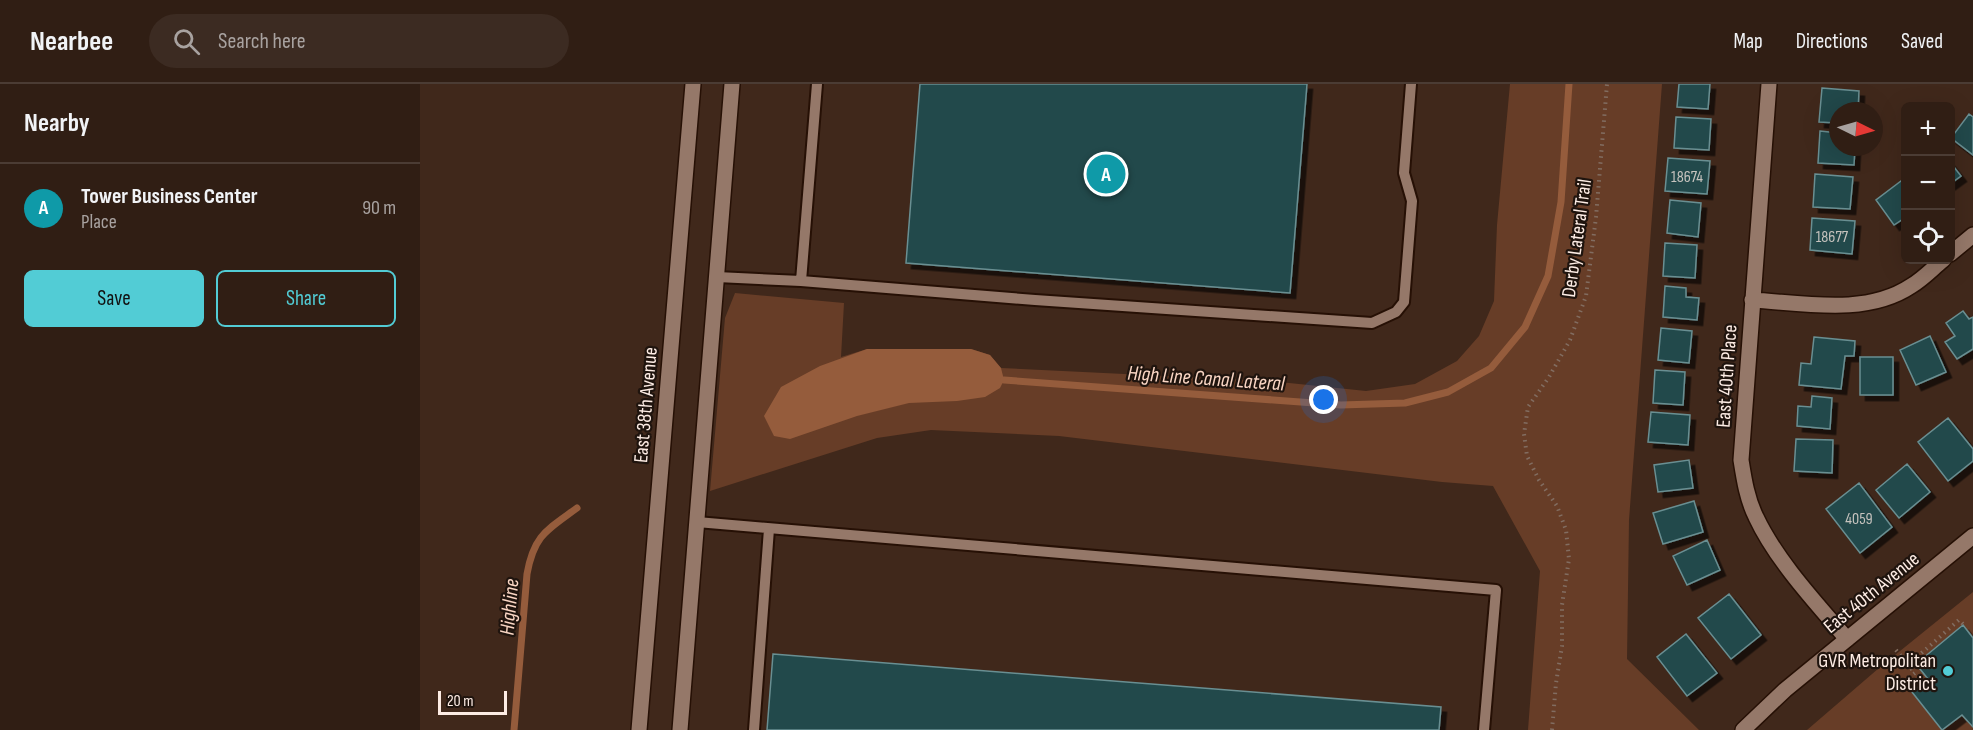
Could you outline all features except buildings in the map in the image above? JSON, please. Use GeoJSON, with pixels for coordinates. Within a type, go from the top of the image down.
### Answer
{"type":"FeatureCollection","features":[{"type":"Feature","properties":{"kind":"main road","name":"East 38th Avenue"},"geometry":{"type":"LineString","coordinates":[[639,730],[693,84]]}},
{"type":"Feature","properties":{"kind":"main road"},"geometry":{"type":"LineString","coordinates":[[680,730],[732,84]]}},
{"type":"Feature","properties":{"kind":"main road","name":"East 40th Place"},"geometry":{"type":"LineString","coordinates":[[1768,84],[1741,460],[1746,488],[1755,516],[1771,544],[1847,639]]}},
{"type":"Feature","properties":{"kind":"main road"},"geometry":{"type":"LineString","coordinates":[[1955,250],[1973,235]]}},
{"type":"Feature","properties":{"kind":"main road"},"geometry":{"type":"LineString","coordinates":[[1752,300],[1842,305],[1867,304],[1889,297],[1911,286],[1938,264]]}},
{"type":"Feature","properties":{"kind":"main road","name":"East 40th Avenue"},"geometry":{"type":"LineString","coordinates":[[1743,730],[1785,690],[1971,540]]}},
{"type":"Feature","properties":{"kind":"lane"},"geometry":{"type":"LineString","coordinates":[[801,281],[817,84]]}},
{"type":"Feature","properties":{"kind":"lane"},"geometry":{"type":"LineString","coordinates":[[717,277],[801,281],[1372,323],[1396,312],[1404,302],[1412,201],[1404,173],[1410,84]]}},
{"type":"Feature","properties":{"kind":"lane"},"geometry":{"type":"LineString","coordinates":[[697,522],[1496,590],[1484,730]]}},
{"type":"Feature","properties":{"kind":"lane"},"geometry":{"type":"LineString","coordinates":[[754,730],[769,529]]}},
{"type":"Feature","properties":{"kind":"path","name":"Derby Lateral Trail"},"geometry":{"type":"LineString","coordinates":[[1552,730],[1562,646],[1562,605],[1569,559],[1566,530],[1557,506],[1539,480],[1527,456],[1524,434],[1528,407],[1549,377],[1570,340],[1586,296],[1595,226],[1607,84]]}},
{"type":"Feature","properties":{"kind":"path"},"geometry":{"type":"LineString","coordinates":[[1908,665],[1937,642],[1959,620],[1965,626]]}},
{"type":"Feature","properties":{"kind":"path"},"geometry":{"type":"LineString","coordinates":[[1896,650],[1915,673],[1908,679],[1914,687]]}},
{"type":"Feature","properties":{"kind":"shaded area"},"geometry":{"type":"Polygon","coordinates":[[[1510,84],[1662,84],[1629,520],[1627,659],[1699,730],[1528,730],[1540,571],[1493,486],[1442,482],[1059,436],[931,430],[877,438],[710,491],[725,318],[735,293],[844,303],[841,357],[867,349],[971,349],[990,355],[1001,368],[1269,381],[1366,391],[1415,384],[1457,361],[1479,336],[1494,301],[1497,225],[1510,84]]]}},
{"type":"Feature","properties":{"kind":"shaded area"},"geometry":{"type":"Polygon","coordinates":[[[867,349],[971,349],[990,355],[1001,368],[1004,380],[1000,388],[985,397],[909,403],[857,416],[790,439],[774,436],[764,416],[781,387],[820,366],[867,349]]]}},
{"type":"Feature","properties":{"kind":"shaded area"},"geometry":{"type":"Polygon","coordinates":[[[1973,592],[1973,730],[1807,730],[1879,668],[1973,592]]]}},
{"type":"Feature","properties":{"kind":"waterway","name":"High Line Canal Lateral"},"geometry":{"type":"LineString","coordinates":[[1004,380],[1341,405],[1405,403],[1448,392],[1491,368],[1525,327],[1548,276],[1561,202],[1569,84]]}},
{"type":"Feature","properties":{"kind":"waterway","name":"Highline"},"geometry":{"type":"LineString","coordinates":[[514,730],[530,561],[543,535],[577,508]]}},
{"type":"Feature","properties":{"kind":"place","name":"Tower Business Center"},"geometry":{"type":"Point","coordinates":[1106,174]}},
{"type":"Feature","properties":{"kind":"place","name":"GVR Metropolitan District"},"geometry":{"type":"Point","coordinates":[1948,671]}}]}
